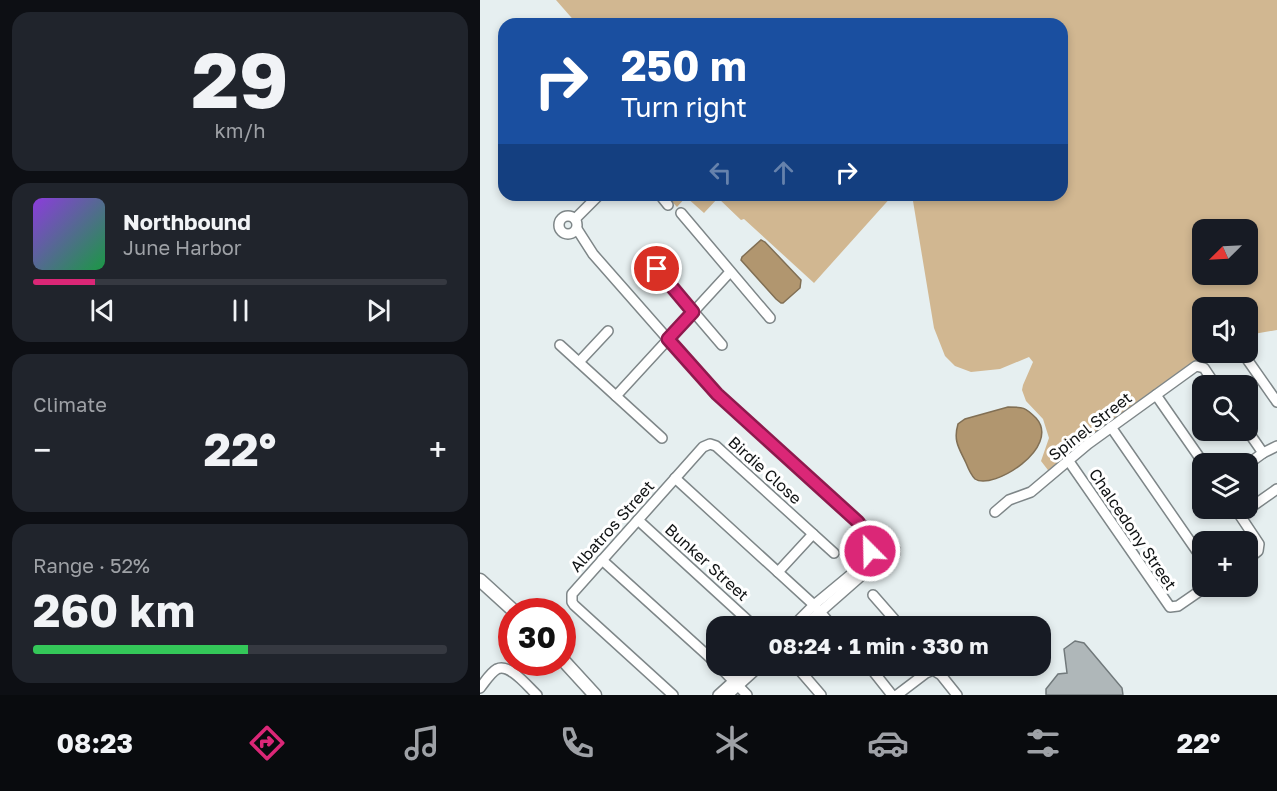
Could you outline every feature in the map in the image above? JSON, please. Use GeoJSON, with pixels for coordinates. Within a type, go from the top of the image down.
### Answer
{"type":"FeatureCollection","features":[{"type":"Feature","properties":{"kind":"main road"},"geometry":{"type":"LineString","coordinates":[[480,580],[500,598]]}},
{"type":"Feature","properties":{"kind":"main road"},"geometry":{"type":"LineString","coordinates":[[576,674],[596,695]]}},
{"type":"Feature","properties":{"kind":"street"},"geometry":{"type":"LineString","coordinates":[[594,201],[574,227],[593,254],[717,394],[858,522],[882,538],[891,541],[895,546],[893,558],[885,563],[873,555],[858,522]]}},
{"type":"Feature","properties":{"kind":"street"},"geometry":{"type":"LineString","coordinates":[[665,201],[668,205]]}},
{"type":"Feature","properties":{"kind":"street"},"geometry":{"type":"LineString","coordinates":[[681,213],[770,318]]}},
{"type":"Feature","properties":{"kind":"street"},"geometry":{"type":"LineString","coordinates":[[657,269],[722,345]]}},
{"type":"Feature","properties":{"kind":"street"},"geometry":{"type":"LineString","coordinates":[[616,396],[730,272]]}},
{"type":"Feature","properties":{"kind":"street"},"geometry":{"type":"LineString","coordinates":[[579,362],[608,331]]}},
{"type":"Feature","properties":{"kind":"street"},"geometry":{"type":"LineString","coordinates":[[561,345],[662,438]]}},
{"type":"Feature","properties":{"kind":"street"},"geometry":{"type":"LineString","coordinates":[[1250,363],[1277,402]]}},
{"type":"Feature","properties":{"kind":"street","name":"Spinel Street"},"geometry":{"type":"LineString","coordinates":[[995,512],[1009,500],[1030,492],[1111,427],[1196,366],[1204,368],[1209,375]]}},
{"type":"Feature","properties":{"kind":"street"},"geometry":{"type":"LineString","coordinates":[[1156,395],[1196,453]]}},
{"type":"Feature","properties":{"kind":"street"},"geometry":{"type":"LineString","coordinates":[[1111,427],[1192,544]]}},
{"type":"Feature","properties":{"kind":"street"},"geometry":{"type":"LineString","coordinates":[[1255,441],[1263,453]]}},
{"type":"Feature","properties":{"kind":"street","name":"Birdie Close"},"geometry":{"type":"LineString","coordinates":[[675,478],[703,447],[713,444],[834,553]]}},
{"type":"Feature","properties":{"kind":"street"},"geometry":{"type":"LineString","coordinates":[[1258,457],[1277,447]]}},
{"type":"Feature","properties":{"kind":"street","name":"Chalcedony Street"},"geometry":{"type":"LineString","coordinates":[[1068,460],[1170,607],[1178,606],[1192,596]]}},
{"type":"Feature","properties":{"kind":"street","name":"Albatros Street"},"geometry":{"type":"LineString","coordinates":[[673,695],[572,602],[572,594],[675,478],[823,616]]}},
{"type":"Feature","properties":{"kind":"street"},"geometry":{"type":"LineString","coordinates":[[1258,500],[1277,489]]}},
{"type":"Feature","properties":{"kind":"street","name":"Bunker Street"},"geometry":{"type":"LineString","coordinates":[[638,519],[744,616]]}},
{"type":"Feature","properties":{"kind":"street"},"geometry":{"type":"LineString","coordinates":[[778,572],[813,534]]}},
{"type":"Feature","properties":{"kind":"street"},"geometry":{"type":"LineString","coordinates":[[812,616],[873,555],[874,542],[882,538]]}},
{"type":"Feature","properties":{"kind":"street"},"geometry":{"type":"LineString","coordinates":[[602,560],[706,654]]}},
{"type":"Feature","properties":{"kind":"street"},"geometry":{"type":"LineString","coordinates":[[873,595],[891,616]]}},
{"type":"Feature","properties":{"kind":"street"},"geometry":{"type":"LineString","coordinates":[[807,616],[817,609]]}},
{"type":"Feature","properties":{"kind":"street"},"geometry":{"type":"LineString","coordinates":[[480,688],[494,671],[504,668],[510,670],[537,695]]}},
{"type":"Feature","properties":{"kind":"street"},"geometry":{"type":"LineString","coordinates":[[897,695],[933,670],[941,675],[957,695]]}},
{"type":"Feature","properties":{"kind":"street"},"geometry":{"type":"LineString","coordinates":[[729,676],[747,695]]}},
{"type":"Feature","properties":{"kind":"street"},"geometry":{"type":"LineString","coordinates":[[728,695],[742,676]]}},
{"type":"Feature","properties":{"kind":"street"},"geometry":{"type":"LineString","coordinates":[[718,695],[746,676]]}},
{"type":"Feature","properties":{"kind":"street"},"geometry":{"type":"LineString","coordinates":[[805,676],[821,695]]}},
{"type":"Feature","properties":{"kind":"street"},"geometry":{"type":"LineString","coordinates":[[877,676],[892,695]]}},
{"type":"Feature","properties":{"kind":"shaded area"},"geometry":{"type":"Polygon","coordinates":[[[556,0],[1277,0],[1277,330],[1258,333],[1258,297],[1192,297],[1192,363],[1205,363],[1051,474],[1041,461],[1049,438],[1043,419],[1026,401],[1022,390],[1033,362],[1029,357],[1000,369],[971,372],[955,366],[945,356],[934,328],[913,201],[1068,201],[1068,18],[572,18],[556,0]]]}},
{"type":"Feature","properties":{"kind":"shaded area"},"geometry":{"type":"Polygon","coordinates":[[[672,201],[682,201],[677,207],[672,201]]]}},
{"type":"Feature","properties":{"kind":"shaded area"},"geometry":{"type":"Polygon","coordinates":[[[690,201],[715,201],[704,213],[690,201]]]}},
{"type":"Feature","properties":{"kind":"shaded area"},"geometry":{"type":"Polygon","coordinates":[[[721,201],[888,201],[814,283],[744,219],[741,220],[721,201]]]}},
{"type":"Feature","properties":{"kind":"shaded area"},"geometry":{"type":"Polygon","coordinates":[[[761,240],[801,280],[800,288],[783,303],[776,299],[741,260],[761,240]]]}},
{"type":"Feature","properties":{"kind":"shaded area"},"geometry":{"type":"Polygon","coordinates":[[[1008,407],[1024,408],[1036,418],[1042,429],[1040,441],[1033,453],[1009,473],[996,479],[984,481],[975,479],[958,444],[956,435],[958,424],[965,419],[1008,407]]]}},
{"type":"Feature","properties":{"kind":"building"},"geometry":{"type":"Polygon","coordinates":[[[1075,641],[1084,643],[1122,688],[1123,695],[1046,695],[1046,689],[1058,674],[1067,673],[1064,649],[1075,641]]]}},
{"type":"Feature","properties":{"kind":"route"},"geometry":{"type":"LineString","coordinates":[[657,269],[693,312],[668,339],[717,394],[858,522],[866,535],[870,551]]}}]}
